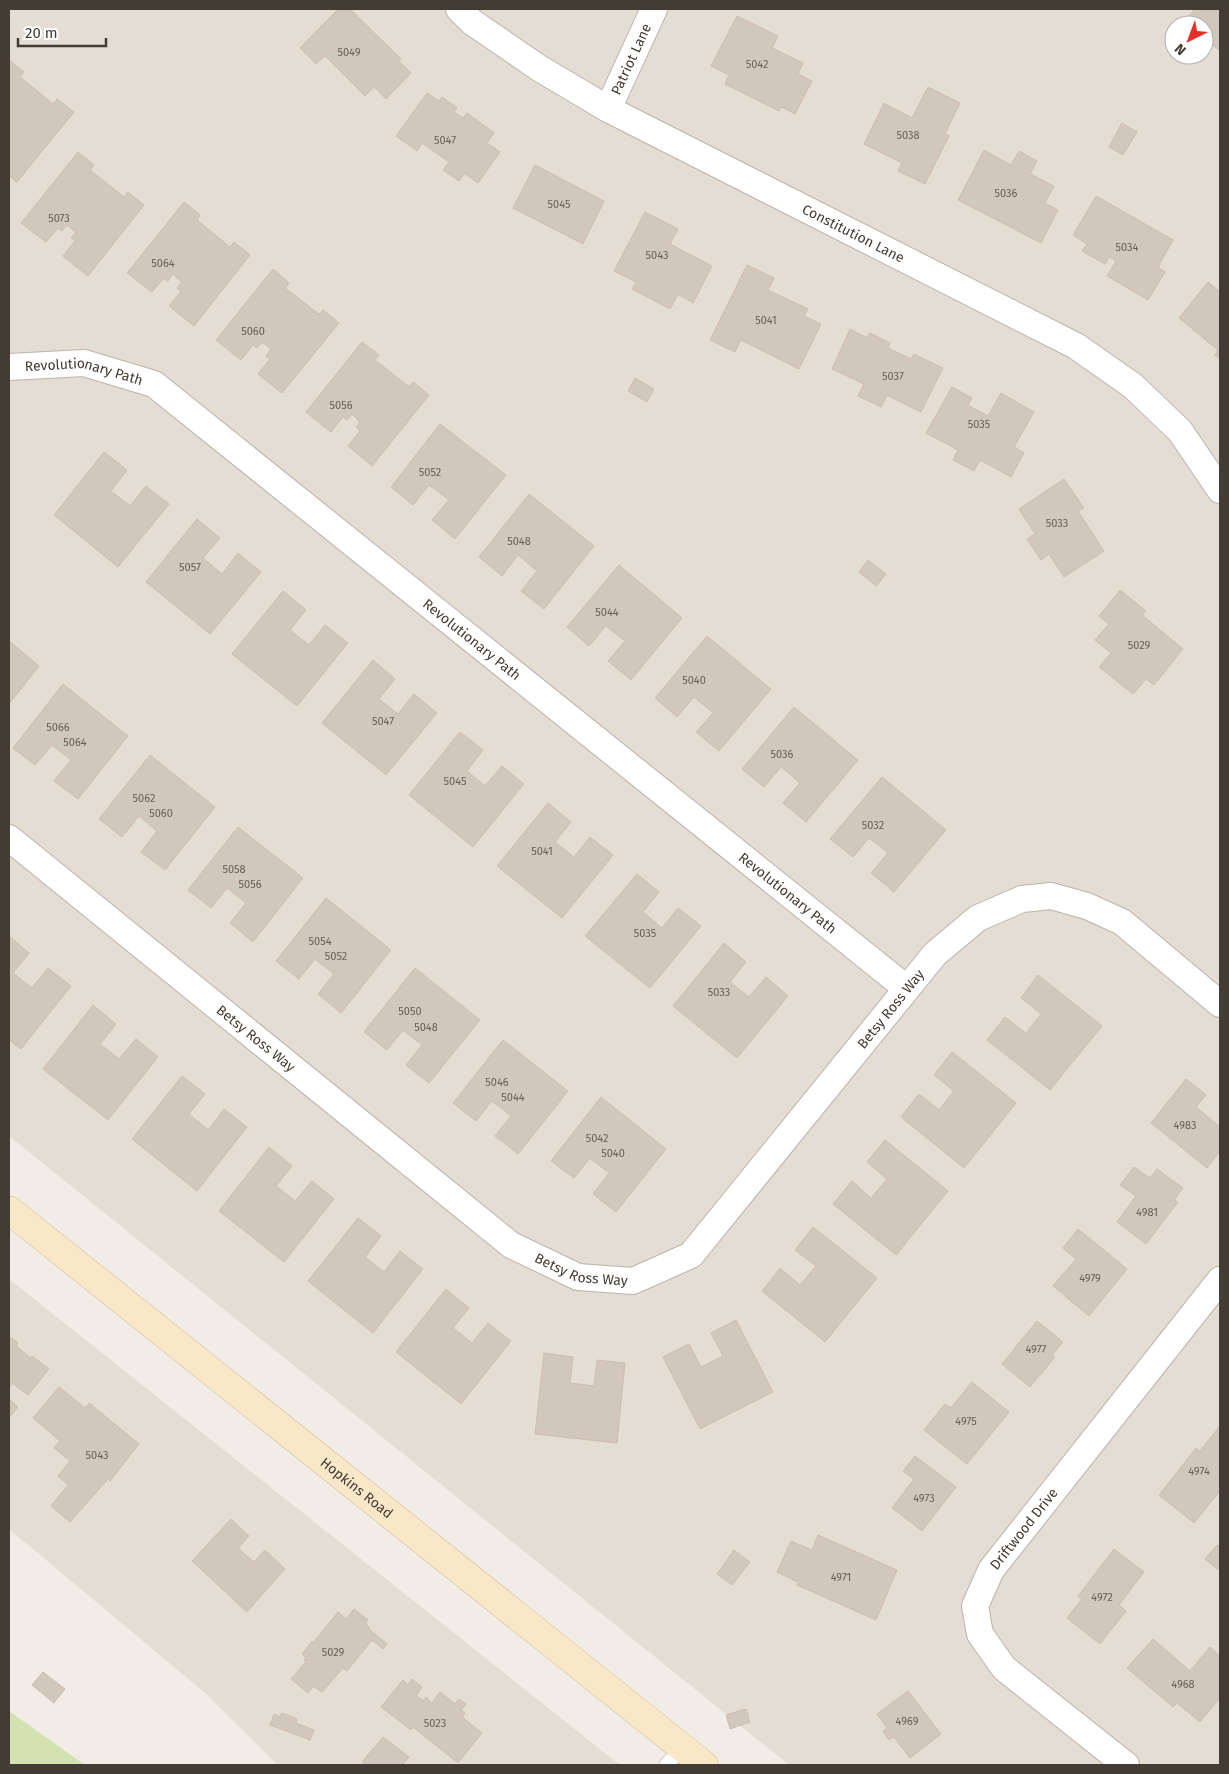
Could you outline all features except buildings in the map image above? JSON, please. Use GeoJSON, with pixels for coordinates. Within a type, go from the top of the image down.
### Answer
{"type":"FeatureCollection","features":[{"type":"Feature","properties":{"kind":"street","name":"Constitution Lane"},"geometry":{"type":"LineString","coordinates":[[460,9],[472,22],[539,68],[608,109],[1076,346],[1133,386],[1180,432],[1220,490]]}},
{"type":"Feature","properties":{"kind":"street","name":"Patriot Lane"},"geometry":{"type":"LineString","coordinates":[[608,109],[654,9]]}},
{"type":"Feature","properties":{"kind":"street","name":"Revolutionary Path"},"geometry":{"type":"LineString","coordinates":[[9,367],[84,363],[154,384],[906,988]]}},
{"type":"Feature","properties":{"kind":"street","name":"Betsy Ross Way"},"geometry":{"type":"LineString","coordinates":[[9,838],[511,1245],[578,1277],[632,1281],[691,1255],[935,954],[978,918],[1022,899],[1051,896],[1087,906],[1122,922],[1220,1004]]}},
{"type":"Feature","properties":{"kind":"street","name":"Hopkins Road"},"geometry":{"type":"LineString","coordinates":[[9,1210],[674,1756],[704,1765]]}},
{"type":"Feature","properties":{"kind":"street","name":"Driftwood Drive"},"geometry":{"type":"LineString","coordinates":[[1126,1765],[1004,1668],[980,1634],[975,1606],[991,1570],[1215,1296]]}},
{"type":"Feature","properties":{"kind":"shaded area"},"geometry":{"type":"Polygon","coordinates":[[[9,9],[1220,9],[1220,1765],[789,1765],[9,1136],[9,9]]]}},
{"type":"Feature","properties":{"kind":"shaded area"},"geometry":{"type":"Polygon","coordinates":[[[9,1279],[620,1765],[278,1765],[205,1693],[9,1529],[9,1279]]]}},
{"type":"Feature","properties":{"kind":"green space"},"geometry":{"type":"Polygon","coordinates":[[[9,1711],[85,1765],[9,1765],[9,1711]]]}}]}
